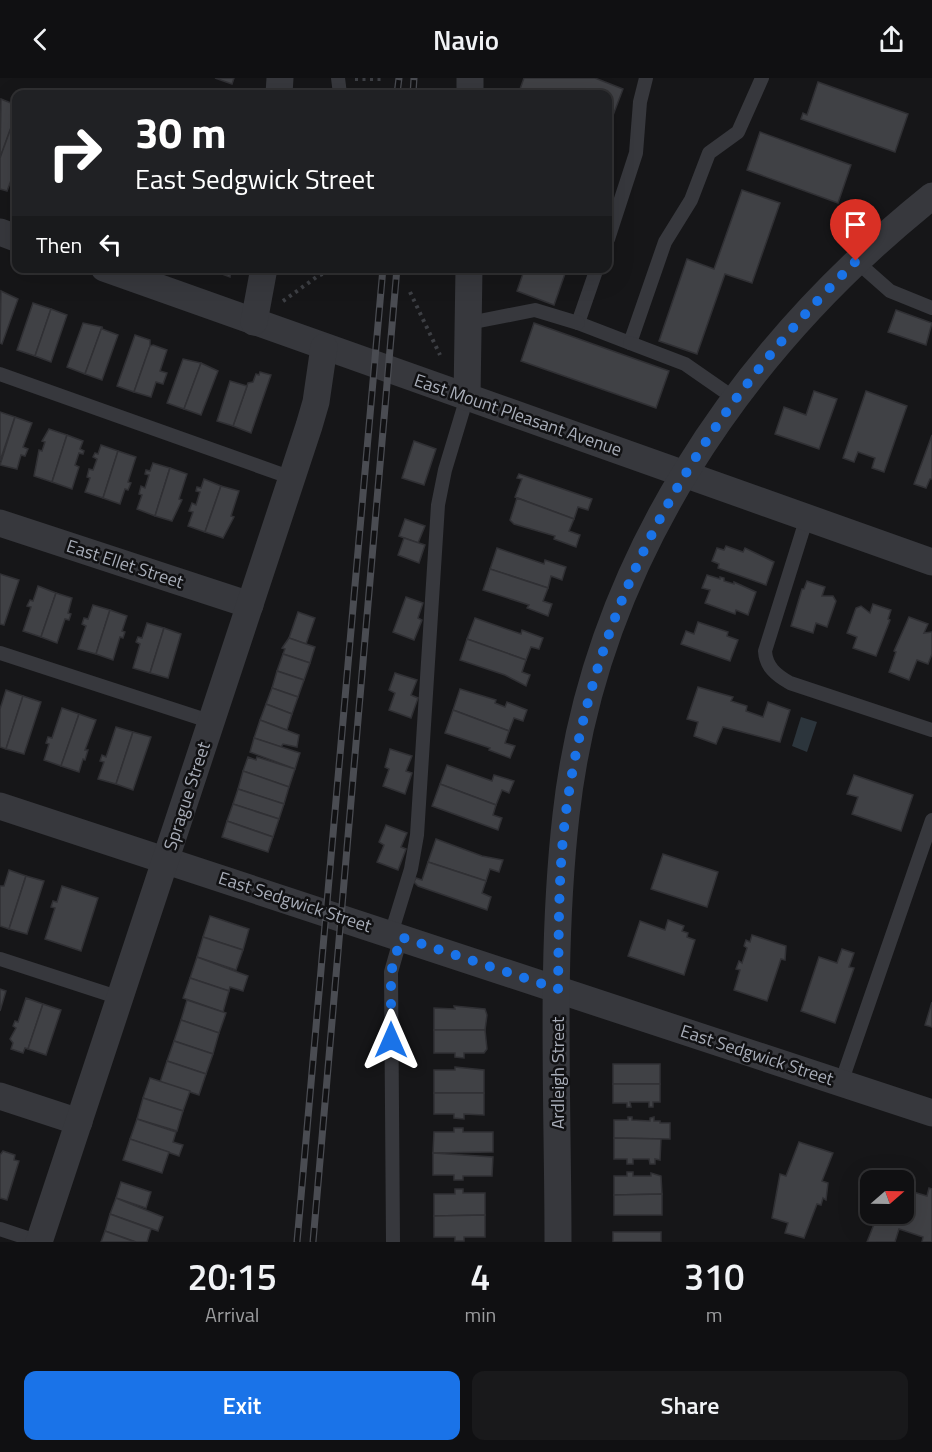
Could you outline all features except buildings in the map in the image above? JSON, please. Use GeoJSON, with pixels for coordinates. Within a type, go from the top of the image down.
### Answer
{"type":"FeatureCollection","features":[{"type":"Feature","properties":{"kind":"street","name":"Ardleigh Street"},"geometry":{"type":"LineString","coordinates":[[558,1242],[558,989],[566,813],[588,703],[621,605],[661,516],[684,474],[734,398],[806,310],[856,261],[932,196]]}},
{"type":"Feature","properties":{"kind":"street","name":"East Mount Pleasant Avenue"},"geometry":{"type":"LineString","coordinates":[[118,273],[932,561]]}},
{"type":"Feature","properties":{"kind":"street"},"geometry":{"type":"LineString","coordinates":[[254,322],[263,273]]}},
{"type":"Feature","properties":{"kind":"street"},"geometry":{"type":"LineString","coordinates":[[467,397],[469,273]]}},
{"type":"Feature","properties":{"kind":"street","name":"Sprague Street"},"geometry":{"type":"LineString","coordinates":[[39,1242],[292,478],[316,402],[324,347]]}},
{"type":"Feature","properties":{"kind":"street","name":"East Ellet Street"},"geometry":{"type":"LineString","coordinates":[[0,523],[250,605]]}},
{"type":"Feature","properties":{"kind":"street","name":"East Sedgwick Street"},"geometry":{"type":"LineString","coordinates":[[0,806],[932,1113]]}},
{"type":"Feature","properties":{"kind":"street"},"geometry":{"type":"LineString","coordinates":[[0,1096],[79,1122]]}},
{"type":"Feature","properties":{"kind":"lane"},"geometry":{"type":"LineString","coordinates":[[612,227],[636,153],[640,102],[646,78]]}},
{"type":"Feature","properties":{"kind":"lane"},"geometry":{"type":"LineString","coordinates":[[630,343],[665,242],[691,200],[709,153],[738,132],[762,78]]}},
{"type":"Feature","properties":{"kind":"lane"},"geometry":{"type":"LineString","coordinates":[[856,261],[890,291],[932,308]]}},
{"type":"Feature","properties":{"kind":"lane"},"geometry":{"type":"LineString","coordinates":[[578,323],[595,273]]}},
{"type":"Feature","properties":{"kind":"lane"},"geometry":{"type":"LineString","coordinates":[[469,323],[535,310],[578,323],[685,364],[734,398]]}},
{"type":"Feature","properties":{"kind":"lane"},"geometry":{"type":"LineString","coordinates":[[0,374],[292,478]]}},
{"type":"Feature","properties":{"kind":"lane"},"geometry":{"type":"LineString","coordinates":[[393,1242],[391,972],[417,835],[438,505],[445,470],[467,397]]}},
{"type":"Feature","properties":{"kind":"lane"},"geometry":{"type":"LineString","coordinates":[[807,517],[765,651],[766,661],[778,677],[790,683],[932,730]]}},
{"type":"Feature","properties":{"kind":"lane"},"geometry":{"type":"LineString","coordinates":[[0,653],[212,722]]}},
{"type":"Feature","properties":{"kind":"lane"},"geometry":{"type":"LineString","coordinates":[[841,1083],[932,820]]}},
{"type":"Feature","properties":{"kind":"lane"},"geometry":{"type":"LineString","coordinates":[[0,959],[120,998]]}},
{"type":"Feature","properties":{"kind":"lane"},"geometry":{"type":"LineString","coordinates":[[0,1229],[39,1242]]}},
{"type":"Feature","properties":{"kind":"path"},"geometry":{"type":"LineString","coordinates":[[339,79],[381,79]]}},
{"type":"Feature","properties":{"kind":"path"},"geometry":{"type":"LineString","coordinates":[[283,301],[325,273]]}},
{"type":"Feature","properties":{"kind":"path"},"geometry":{"type":"LineString","coordinates":[[410,292],[440,355]]}},
{"type":"Feature","properties":{"kind":"shaded area"},"geometry":{"type":"Polygon","coordinates":[[[801,717],[817,722],[807,752],[792,746],[801,717]]]}},
{"type":"Feature","properties":{"kind":"railway"},"geometry":{"type":"LineString","coordinates":[[398,90],[399,78]]}},
{"type":"Feature","properties":{"kind":"railway"},"geometry":{"type":"LineString","coordinates":[[413,90],[414,78]]}},
{"type":"Feature","properties":{"kind":"railway"},"geometry":{"type":"LineString","coordinates":[[297,1242],[383,273]]}},
{"type":"Feature","properties":{"kind":"railway"},"geometry":{"type":"LineString","coordinates":[[313,1242],[397,273]]}},
{"type":"Feature","properties":{"kind":"route"},"geometry":{"type":"LineString","coordinates":[[391,1040],[391,972],[401,937],[558,989],[561,870],[574,761],[603,652],[621,605],[661,516],[716,423],[780,340],[806,310],[856,261]]}}]}
